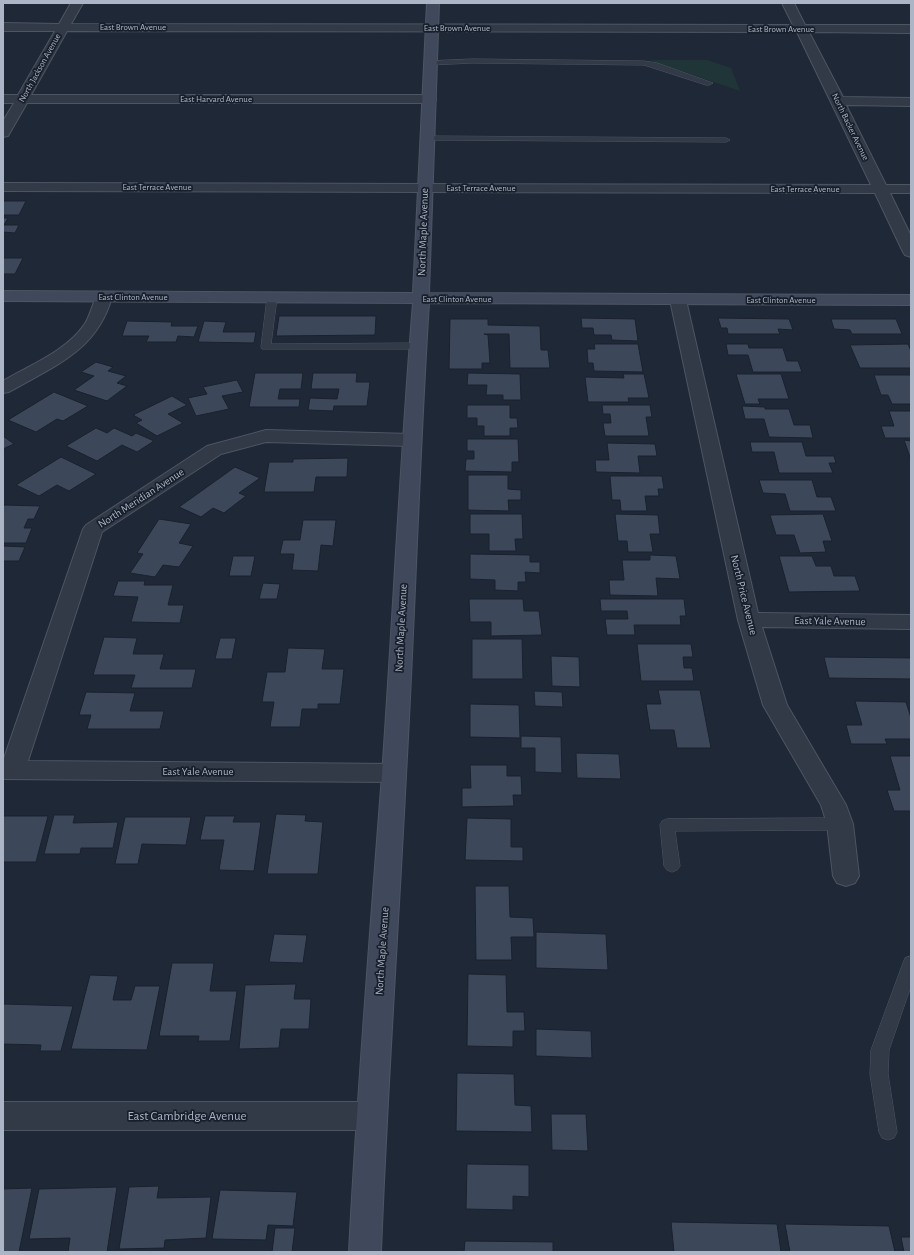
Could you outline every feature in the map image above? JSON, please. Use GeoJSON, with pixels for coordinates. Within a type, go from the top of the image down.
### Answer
{"type":"FeatureCollection","features":[{"type":"Feature","properties":{"kind":"street","name":"North Jackson Avenue"},"geometry":{"type":"LineString","coordinates":[[3,133],[76,3]]}},
{"type":"Feature","properties":{"kind":"street","name":"North Maple Avenue"},"geometry":{"type":"LineString","coordinates":[[365,1252],[371,1116],[394,773],[411,440],[421,299],[433,3]]}},
{"type":"Feature","properties":{"kind":"street","name":"North Backer Avenue"},"geometry":{"type":"LineString","coordinates":[[788,3],[838,101],[911,252]]}},
{"type":"Feature","properties":{"kind":"street","name":"East Brown Avenue"},"geometry":{"type":"LineString","coordinates":[[3,27],[911,29]]}},
{"type":"Feature","properties":{"kind":"street","name":"East Harvard Avenue"},"geometry":{"type":"LineString","coordinates":[[3,100],[430,99]]}},
{"type":"Feature","properties":{"kind":"street"},"geometry":{"type":"LineString","coordinates":[[838,101],[911,102]]}},
{"type":"Feature","properties":{"kind":"street","name":"East Terrace Avenue"},"geometry":{"type":"LineString","coordinates":[[3,187],[911,189]]}},
{"type":"Feature","properties":{"kind":"street","name":"East Clinton Avenue"},"geometry":{"type":"LineString","coordinates":[[3,296],[911,300]]}},
{"type":"Feature","properties":{"kind":"street"},"geometry":{"type":"LineString","coordinates":[[3,388],[62,354],[82,336],[96,319],[104,297]]}},
{"type":"Feature","properties":{"kind":"street","name":"North Price Avenue"},"geometry":{"type":"LineString","coordinates":[[678,300],[749,620],[775,705],[832,805],[840,824],[846,876]]}},
{"type":"Feature","properties":{"kind":"street","name":"North Meridian Avenue"},"geometry":{"type":"LineString","coordinates":[[8,770],[93,529],[214,450],[266,436],[411,440]]}},
{"type":"Feature","properties":{"kind":"street","name":"East Yale Avenue"},"geometry":{"type":"LineString","coordinates":[[749,620],[911,622]]}},
{"type":"Feature","properties":{"kind":"street","name":"East Yale Avenue"},"geometry":{"type":"LineString","coordinates":[[8,770],[394,773]]}},
{"type":"Feature","properties":{"kind":"street","name":"East Cambridge Avenue"},"geometry":{"type":"LineString","coordinates":[[3,1116],[371,1116]]}},
{"type":"Feature","properties":{"kind":"lane"},"geometry":{"type":"LineString","coordinates":[[431,63],[472,61],[644,63],[709,83]]}},
{"type":"Feature","properties":{"kind":"lane"},"geometry":{"type":"LineString","coordinates":[[428,138],[726,140]]}},
{"type":"Feature","properties":{"kind":"lane"},"geometry":{"type":"LineString","coordinates":[[272,298],[266,347],[418,346]]}},
{"type":"Feature","properties":{"kind":"lane"},"geometry":{"type":"LineString","coordinates":[[672,866],[667,825],[840,824]]}},
{"type":"Feature","properties":{"kind":"lane"},"geometry":{"type":"LineString","coordinates":[[888,1132],[879,1074],[880,1050],[911,963]]}},
{"type":"Feature","properties":{"kind":"green space"},"geometry":{"type":"Polygon","coordinates":[[[649,60],[707,60],[731,68],[740,91],[649,60]]]}},
{"type":"Feature","properties":{"kind":"building"},"geometry":{"type":"Polygon","coordinates":[[[3,201],[26,201],[19,215],[3,215],[3,201]]]}},
{"type":"Feature","properties":{"kind":"building"},"geometry":{"type":"Polygon","coordinates":[[[3,218],[8,218],[4,225],[19,225],[15,233],[3,232],[3,218]]]}},
{"type":"Feature","properties":{"kind":"building"},"geometry":{"type":"Polygon","coordinates":[[[3,258],[23,258],[15,274],[3,274],[3,258]]]}},
{"type":"Feature","properties":{"kind":"building"},"geometry":{"type":"Polygon","coordinates":[[[279,316],[376,316],[375,335],[276,336],[279,316]]]}},
{"type":"Feature","properties":{"kind":"building"},"geometry":{"type":"Polygon","coordinates":[[[581,318],[635,319],[638,341],[612,340],[611,335],[594,335],[593,328],[582,328],[581,318]]]}},
{"type":"Feature","properties":{"kind":"building"},"geometry":{"type":"Polygon","coordinates":[[[718,318],[789,319],[793,330],[778,329],[780,334],[728,334],[727,328],[721,328],[718,318]]]}},
{"type":"Feature","properties":{"kind":"building"},"geometry":{"type":"Polygon","coordinates":[[[450,319],[488,319],[488,325],[540,326],[541,350],[548,350],[550,368],[510,368],[509,334],[484,334],[488,335],[490,363],[482,363],[482,369],[449,369],[450,319]]]}},
{"type":"Feature","properties":{"kind":"building"},"geometry":{"type":"Polygon","coordinates":[[[831,319],[896,319],[902,334],[852,334],[850,330],[834,329],[831,319]]]}},
{"type":"Feature","properties":{"kind":"building"},"geometry":{"type":"Polygon","coordinates":[[[127,321],[172,322],[171,326],[198,326],[194,337],[178,336],[176,342],[146,342],[149,336],[122,336],[127,321]]]}},
{"type":"Feature","properties":{"kind":"building"},"geometry":{"type":"Polygon","coordinates":[[[204,321],[226,322],[223,332],[256,332],[254,343],[198,342],[204,321]]]}},
{"type":"Feature","properties":{"kind":"building"},"geometry":{"type":"Polygon","coordinates":[[[594,344],[638,344],[643,372],[594,371],[593,363],[588,363],[587,349],[595,349],[594,344]]]}},
{"type":"Feature","properties":{"kind":"building"},"geometry":{"type":"Polygon","coordinates":[[[726,344],[748,344],[749,348],[783,348],[787,361],[798,361],[802,372],[753,372],[748,355],[728,355],[726,344]]]}},
{"type":"Feature","properties":{"kind":"building"},"geometry":{"type":"Polygon","coordinates":[[[908,344],[911,351],[911,368],[860,368],[850,345],[908,344]]]}},
{"type":"Feature","properties":{"kind":"building"},"geometry":{"type":"Polygon","coordinates":[[[96,362],[113,367],[108,371],[126,376],[117,383],[127,386],[107,401],[74,390],[94,376],[81,372],[96,362]]]}},
{"type":"Feature","properties":{"kind":"building"},"geometry":{"type":"Polygon","coordinates":[[[255,373],[303,373],[301,389],[280,389],[278,399],[300,399],[299,407],[249,407],[255,373]]]}},
{"type":"Feature","properties":{"kind":"building"},"geometry":{"type":"Polygon","coordinates":[[[313,373],[357,373],[356,382],[370,382],[367,406],[334,406],[333,411],[308,410],[310,398],[337,399],[339,389],[311,389],[313,373]]]}},
{"type":"Feature","properties":{"kind":"building"},"geometry":{"type":"Polygon","coordinates":[[[468,373],[520,374],[521,400],[503,400],[503,395],[486,395],[487,385],[467,385],[468,373]]]}},
{"type":"Feature","properties":{"kind":"building"},"geometry":{"type":"Polygon","coordinates":[[[623,374],[644,374],[649,398],[628,398],[629,402],[588,402],[585,377],[624,378],[623,374]]]}},
{"type":"Feature","properties":{"kind":"building"},"geometry":{"type":"Polygon","coordinates":[[[736,374],[781,374],[789,399],[758,399],[760,404],[745,404],[736,374]]]}},
{"type":"Feature","properties":{"kind":"building"},"geometry":{"type":"Polygon","coordinates":[[[874,375],[911,375],[911,404],[892,404],[888,395],[881,395],[874,375]]]}},
{"type":"Feature","properties":{"kind":"building"},"geometry":{"type":"Polygon","coordinates":[[[237,380],[243,392],[222,396],[229,409],[196,416],[188,398],[207,394],[203,387],[237,380]]]}},
{"type":"Feature","properties":{"kind":"building"},"geometry":{"type":"Polygon","coordinates":[[[54,392],[88,406],[63,421],[57,419],[36,432],[8,420],[54,392]]]}},
{"type":"Feature","properties":{"kind":"building"},"geometry":{"type":"Polygon","coordinates":[[[172,396],[187,405],[168,414],[183,423],[157,436],[136,423],[142,420],[133,415],[172,396]]]}},
{"type":"Feature","properties":{"kind":"building"},"geometry":{"type":"Polygon","coordinates":[[[467,405],[510,405],[510,418],[517,418],[518,428],[510,428],[510,436],[484,436],[484,426],[477,426],[477,418],[467,418],[467,405]]]}},
{"type":"Feature","properties":{"kind":"building"},"geometry":{"type":"Polygon","coordinates":[[[602,405],[650,405],[652,417],[646,417],[649,436],[605,436],[603,423],[611,423],[610,414],[603,414],[602,405]]]}},
{"type":"Feature","properties":{"kind":"building"},"geometry":{"type":"Polygon","coordinates":[[[742,406],[765,407],[765,409],[789,409],[794,425],[810,425],[813,438],[769,437],[764,419],[745,419],[742,406]]]}},
{"type":"Feature","properties":{"kind":"building"},"geometry":{"type":"Polygon","coordinates":[[[889,411],[911,411],[911,438],[885,438],[881,426],[894,426],[889,411]]]}},
{"type":"Feature","properties":{"kind":"building"},"geometry":{"type":"Polygon","coordinates":[[[96,428],[107,433],[114,428],[132,436],[136,433],[154,441],[137,452],[122,445],[97,461],[66,446],[96,428]]]}},
{"type":"Feature","properties":{"kind":"building"},"geometry":{"type":"Polygon","coordinates":[[[3,436],[14,444],[3,449],[3,436]]]}},
{"type":"Feature","properties":{"kind":"building"},"geometry":{"type":"Polygon","coordinates":[[[467,439],[518,439],[519,462],[512,462],[512,472],[465,471],[466,459],[474,459],[474,451],[467,451],[467,439]]]}},
{"type":"Feature","properties":{"kind":"building"},"geometry":{"type":"Polygon","coordinates":[[[904,440],[911,441],[911,460],[904,440]]]}},
{"type":"Feature","properties":{"kind":"building"},"geometry":{"type":"Polygon","coordinates":[[[750,442],[802,442],[806,456],[834,456],[836,463],[829,463],[833,473],[779,473],[774,452],[752,452],[750,442]]]}},
{"type":"Feature","properties":{"kind":"building"},"geometry":{"type":"Polygon","coordinates":[[[607,443],[655,444],[657,456],[638,456],[640,473],[596,472],[595,460],[609,460],[607,443]]]}},
{"type":"Feature","properties":{"kind":"building"},"geometry":{"type":"Polygon","coordinates":[[[61,457],[96,474],[69,491],[57,485],[39,496],[16,485],[61,457]]]}},
{"type":"Feature","properties":{"kind":"building"},"geometry":{"type":"Polygon","coordinates":[[[348,458],[347,477],[316,477],[314,492],[264,492],[269,462],[293,462],[293,459],[348,458]]]}},
{"type":"Feature","properties":{"kind":"building"},"geometry":{"type":"Polygon","coordinates":[[[235,467],[260,478],[239,493],[246,496],[224,513],[213,508],[201,517],[179,507],[235,467]]]}},
{"type":"Feature","properties":{"kind":"building"},"geometry":{"type":"Polygon","coordinates":[[[468,475],[508,475],[508,489],[521,490],[521,500],[508,500],[509,511],[468,510],[468,475]]]}},
{"type":"Feature","properties":{"kind":"building"},"geometry":{"type":"Polygon","coordinates":[[[610,476],[662,476],[664,489],[658,489],[659,496],[645,496],[647,511],[621,511],[620,500],[612,500],[610,476]]]}},
{"type":"Feature","properties":{"kind":"building"},"geometry":{"type":"Polygon","coordinates":[[[759,480],[812,480],[817,497],[831,497],[836,511],[790,511],[785,494],[763,493],[759,480]]]}},
{"type":"Feature","properties":{"kind":"building"},"geometry":{"type":"Polygon","coordinates":[[[3,505],[40,506],[34,519],[28,519],[24,528],[32,528],[26,543],[3,543],[3,505]]]}},
{"type":"Feature","properties":{"kind":"building"},"geometry":{"type":"Polygon","coordinates":[[[470,514],[522,514],[523,539],[515,539],[516,551],[489,551],[489,534],[470,534],[470,514]]]}},
{"type":"Feature","properties":{"kind":"building"},"geometry":{"type":"Polygon","coordinates":[[[615,514],[658,515],[660,534],[650,534],[653,552],[628,552],[627,541],[618,541],[615,514]]]}},
{"type":"Feature","properties":{"kind":"building"},"geometry":{"type":"Polygon","coordinates":[[[823,514],[832,541],[823,541],[826,552],[800,553],[794,535],[776,535],[770,515],[823,514]]]}},
{"type":"Feature","properties":{"kind":"building"},"geometry":{"type":"Polygon","coordinates":[[[159,519],[191,524],[179,543],[193,546],[179,567],[163,565],[155,577],[130,573],[143,554],[137,553],[159,519]]]}},
{"type":"Feature","properties":{"kind":"building"},"geometry":{"type":"Polygon","coordinates":[[[303,520],[336,520],[333,546],[321,545],[318,571],[292,570],[294,554],[280,554],[283,540],[300,540],[303,520]]]}},
{"type":"Feature","properties":{"kind":"building"},"geometry":{"type":"Polygon","coordinates":[[[3,546],[25,547],[19,561],[3,561],[3,546]]]}},
{"type":"Feature","properties":{"kind":"building"},"geometry":{"type":"Polygon","coordinates":[[[470,554],[530,555],[530,562],[540,562],[540,573],[525,572],[526,582],[518,582],[518,591],[495,590],[495,580],[470,579],[470,554]]]}},
{"type":"Feature","properties":{"kind":"building"},"geometry":{"type":"Polygon","coordinates":[[[650,555],[676,556],[680,579],[656,578],[658,596],[610,595],[609,580],[624,580],[622,560],[650,560],[650,555]]]}},
{"type":"Feature","properties":{"kind":"building"},"geometry":{"type":"Polygon","coordinates":[[[233,556],[255,556],[251,576],[229,576],[233,556]]]}},
{"type":"Feature","properties":{"kind":"building"},"geometry":{"type":"Polygon","coordinates":[[[779,556],[812,556],[816,566],[831,566],[834,576],[855,576],[860,591],[789,592],[779,556]]]}},
{"type":"Feature","properties":{"kind":"building"},"geometry":{"type":"Polygon","coordinates":[[[118,581],[145,581],[144,585],[173,585],[168,605],[184,605],[180,623],[131,622],[138,597],[113,596],[118,581]]]}},
{"type":"Feature","properties":{"kind":"building"},"geometry":{"type":"Polygon","coordinates":[[[263,583],[280,584],[277,599],[259,599],[263,583]]]}},
{"type":"Feature","properties":{"kind":"building"},"geometry":{"type":"Polygon","coordinates":[[[469,599],[523,599],[524,611],[539,611],[542,635],[491,636],[491,622],[470,622],[469,599]]]}},
{"type":"Feature","properties":{"kind":"building"},"geometry":{"type":"Polygon","coordinates":[[[600,599],[684,599],[686,616],[680,616],[681,625],[634,625],[635,635],[607,635],[605,619],[628,619],[627,611],[601,611],[600,599]]]}},
{"type":"Feature","properties":{"kind":"building"},"geometry":{"type":"Polygon","coordinates":[[[104,637],[137,638],[133,654],[164,654],[160,669],[196,669],[192,688],[131,688],[135,675],[93,675],[104,637]]]}},
{"type":"Feature","properties":{"kind":"building"},"geometry":{"type":"Polygon","coordinates":[[[220,638],[236,638],[232,659],[215,659],[220,638]]]}},
{"type":"Feature","properties":{"kind":"building"},"geometry":{"type":"Polygon","coordinates":[[[472,639],[522,639],[523,679],[472,679],[472,639]]]}},
{"type":"Feature","properties":{"kind":"building"},"geometry":{"type":"Polygon","coordinates":[[[637,644],[691,644],[693,657],[683,657],[684,668],[692,668],[694,681],[641,681],[637,644]]]}},
{"type":"Feature","properties":{"kind":"building"},"geometry":{"type":"Polygon","coordinates":[[[288,648],[325,649],[322,669],[344,669],[340,704],[318,704],[318,709],[302,709],[300,727],[270,727],[274,702],[262,702],[267,672],[285,672],[288,648]]]}},
{"type":"Feature","properties":{"kind":"building"},"geometry":{"type":"Polygon","coordinates":[[[551,656],[579,657],[580,687],[552,686],[551,656]]]}},
{"type":"Feature","properties":{"kind":"building"},"geometry":{"type":"Polygon","coordinates":[[[824,657],[911,658],[911,679],[829,678],[824,657]]]}},
{"type":"Feature","properties":{"kind":"building"},"geometry":{"type":"Polygon","coordinates":[[[658,690],[700,690],[711,748],[677,748],[674,730],[650,730],[646,704],[661,704],[658,690]]]}},
{"type":"Feature","properties":{"kind":"building"},"geometry":{"type":"Polygon","coordinates":[[[534,691],[562,692],[563,707],[535,706],[534,691]]]}},
{"type":"Feature","properties":{"kind":"building"},"geometry":{"type":"Polygon","coordinates":[[[86,692],[135,693],[130,711],[164,711],[160,729],[87,729],[91,715],[79,715],[86,692]]]}},
{"type":"Feature","properties":{"kind":"building"},"geometry":{"type":"Polygon","coordinates":[[[855,701],[906,702],[911,718],[911,739],[885,739],[887,744],[851,744],[846,725],[862,725],[855,701]]]}},
{"type":"Feature","properties":{"kind":"building"},"geometry":{"type":"Polygon","coordinates":[[[470,704],[519,705],[520,738],[470,737],[470,704]]]}},
{"type":"Feature","properties":{"kind":"building"},"geometry":{"type":"Polygon","coordinates":[[[521,736],[561,737],[562,773],[535,772],[535,748],[521,748],[521,736]]]}},
{"type":"Feature","properties":{"kind":"building"},"geometry":{"type":"Polygon","coordinates":[[[576,753],[619,754],[621,779],[577,778],[576,753]]]}},
{"type":"Feature","properties":{"kind":"building"},"geometry":{"type":"Polygon","coordinates":[[[890,756],[911,756],[911,811],[894,811],[887,790],[900,790],[890,756]]]}},
{"type":"Feature","properties":{"kind":"building"},"geometry":{"type":"Polygon","coordinates":[[[470,765],[507,765],[507,776],[521,776],[522,795],[513,795],[514,806],[462,807],[462,788],[471,788],[470,765]]]}},
{"type":"Feature","properties":{"kind":"building"},"geometry":{"type":"Polygon","coordinates":[[[276,814],[306,815],[305,821],[323,822],[318,874],[267,874],[276,814]]]}},
{"type":"Feature","properties":{"kind":"building"},"geometry":{"type":"Polygon","coordinates":[[[54,815],[75,815],[73,823],[118,822],[113,848],[81,848],[80,854],[44,854],[54,815]]]}},
{"type":"Feature","properties":{"kind":"building"},"geometry":{"type":"Polygon","coordinates":[[[3,816],[48,816],[36,862],[3,862],[3,816]]]}},
{"type":"Feature","properties":{"kind":"building"},"geometry":{"type":"Polygon","coordinates":[[[205,816],[235,816],[233,822],[261,822],[254,871],[219,870],[224,840],[200,840],[205,816]]]}},
{"type":"Feature","properties":{"kind":"building"},"geometry":{"type":"Polygon","coordinates":[[[125,817],[191,817],[186,845],[142,844],[138,864],[115,864],[125,817]]]}},
{"type":"Feature","properties":{"kind":"building"},"geometry":{"type":"Polygon","coordinates":[[[467,818],[511,819],[511,847],[523,847],[523,861],[465,860],[467,818]]]}},
{"type":"Feature","properties":{"kind":"building"},"geometry":{"type":"Polygon","coordinates":[[[475,886],[509,886],[510,917],[533,918],[534,937],[511,937],[512,960],[476,960],[475,886]]]}},
{"type":"Feature","properties":{"kind":"building"},"geometry":{"type":"Polygon","coordinates":[[[536,932],[606,934],[608,970],[536,968],[536,932]]]}},
{"type":"Feature","properties":{"kind":"building"},"geometry":{"type":"Polygon","coordinates":[[[274,934],[307,935],[303,963],[269,962],[274,934]]]}},
{"type":"Feature","properties":{"kind":"building"},"geometry":{"type":"Polygon","coordinates":[[[172,963],[214,963],[210,991],[237,991],[230,1041],[198,1041],[199,1036],[159,1036],[172,963]]]}},
{"type":"Feature","properties":{"kind":"building"},"geometry":{"type":"Polygon","coordinates":[[[468,974],[506,975],[507,1012],[524,1012],[525,1031],[513,1031],[513,1047],[467,1046],[468,974]]]}},
{"type":"Feature","properties":{"kind":"building"},"geometry":{"type":"Polygon","coordinates":[[[90,975],[118,976],[113,1000],[131,1000],[135,986],[160,986],[147,1050],[71,1049],[90,975]]]}},
{"type":"Feature","properties":{"kind":"building"},"geometry":{"type":"Polygon","coordinates":[[[296,984],[294,999],[311,999],[309,1029],[281,1029],[279,1048],[239,1049],[245,985],[296,984]]]}},
{"type":"Feature","properties":{"kind":"building"},"geometry":{"type":"Polygon","coordinates":[[[3,1004],[73,1006],[61,1051],[40,1051],[41,1045],[3,1044],[3,1004]]]}},
{"type":"Feature","properties":{"kind":"building"},"geometry":{"type":"Polygon","coordinates":[[[536,1029],[591,1031],[592,1058],[536,1056],[536,1029]]]}},
{"type":"Feature","properties":{"kind":"building"},"geometry":{"type":"Polygon","coordinates":[[[457,1073],[514,1074],[515,1105],[531,1106],[532,1132],[456,1131],[457,1073]]]}},
{"type":"Feature","properties":{"kind":"building"},"geometry":{"type":"Polygon","coordinates":[[[551,1114],[586,1114],[588,1151],[552,1150],[551,1114]]]}},
{"type":"Feature","properties":{"kind":"building"},"geometry":{"type":"Polygon","coordinates":[[[467,1164],[529,1165],[529,1197],[513,1196],[513,1210],[466,1209],[467,1164]]]}},
{"type":"Feature","properties":{"kind":"building"},"geometry":{"type":"Polygon","coordinates":[[[159,1186],[157,1198],[211,1197],[206,1238],[165,1240],[164,1248],[119,1249],[129,1187],[159,1186]]]}},
{"type":"Feature","properties":{"kind":"building"},"geometry":{"type":"Polygon","coordinates":[[[117,1187],[107,1252],[68,1252],[70,1238],[29,1239],[39,1189],[117,1187]]]}},
{"type":"Feature","properties":{"kind":"building"},"geometry":{"type":"Polygon","coordinates":[[[32,1188],[19,1252],[3,1252],[3,1189],[32,1188]]]}},
{"type":"Feature","properties":{"kind":"building"},"geometry":{"type":"Polygon","coordinates":[[[220,1190],[297,1192],[293,1226],[268,1225],[266,1240],[212,1239],[220,1190]]]}},
{"type":"Feature","properties":{"kind":"building"},"geometry":{"type":"Polygon","coordinates":[[[671,1222],[777,1224],[781,1252],[674,1252],[671,1222]]]}},
{"type":"Feature","properties":{"kind":"building"},"geometry":{"type":"Polygon","coordinates":[[[785,1224],[889,1226],[895,1252],[790,1252],[785,1224]]]}},
{"type":"Feature","properties":{"kind":"building"},"geometry":{"type":"Polygon","coordinates":[[[275,1228],[295,1228],[292,1252],[272,1252],[275,1228]]]}},
{"type":"Feature","properties":{"kind":"building"},"geometry":{"type":"Polygon","coordinates":[[[901,1237],[911,1237],[911,1252],[904,1252],[901,1237]]]}},
{"type":"Feature","properties":{"kind":"building"},"geometry":{"type":"Polygon","coordinates":[[[465,1241],[553,1242],[553,1252],[464,1252],[465,1241]]]}}]}
